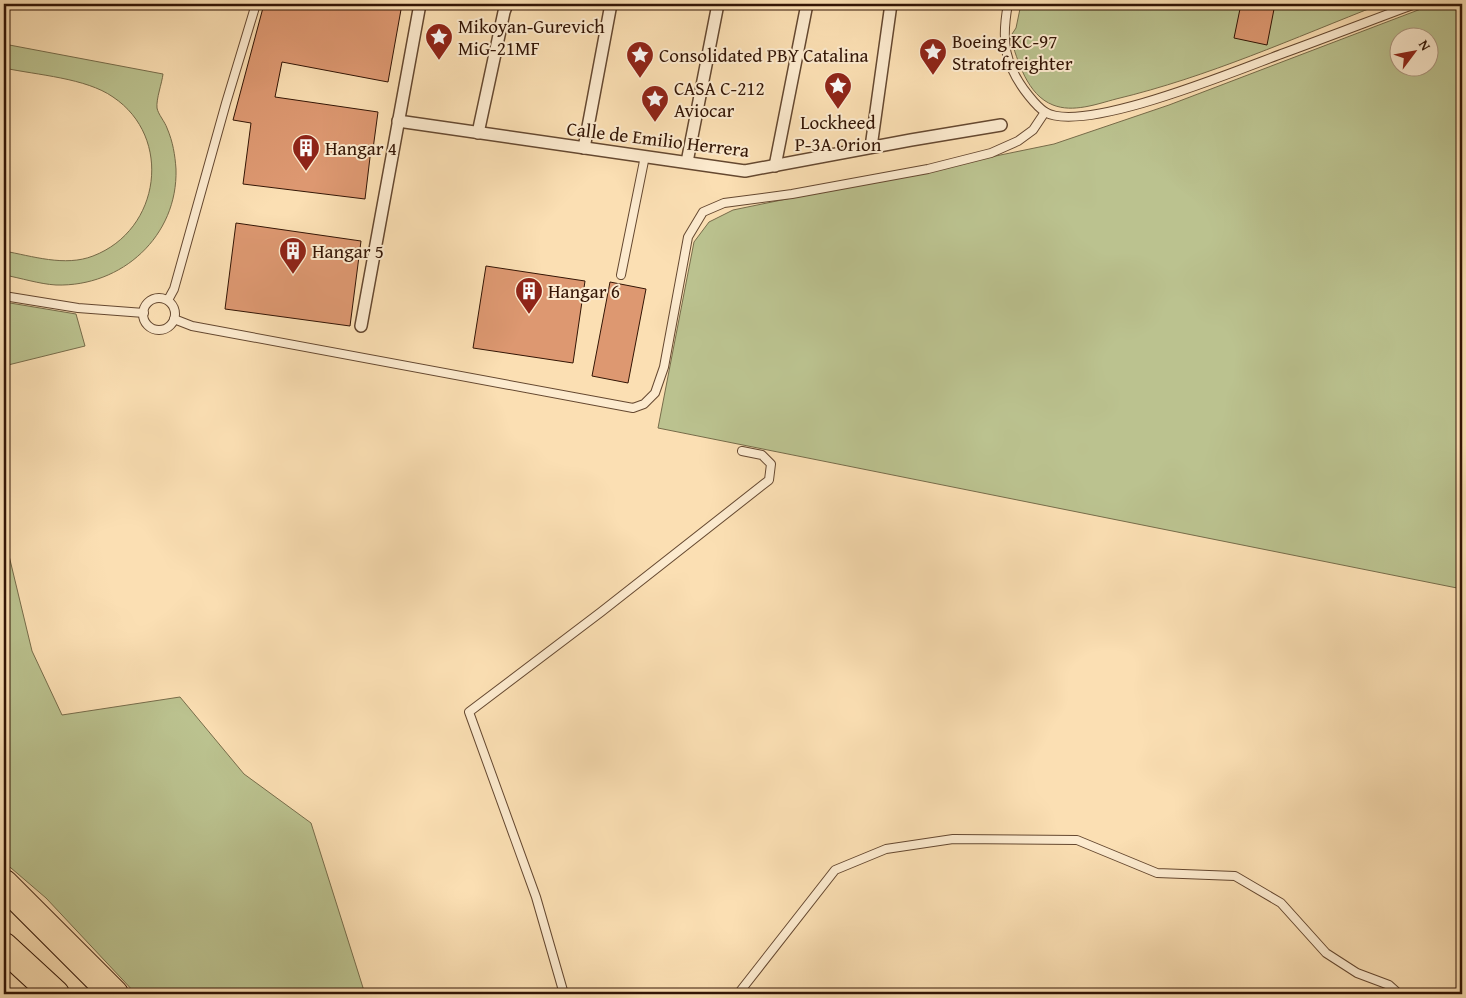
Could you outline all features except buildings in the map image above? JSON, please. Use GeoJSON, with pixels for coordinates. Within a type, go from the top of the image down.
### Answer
{"type":"FeatureCollection","features":[{"type":"Feature","properties":{"kind":"highway"},"geometry":{"type":"LineString","coordinates":[[4,884],[114,994]]}},
{"type":"Feature","properties":{"kind":"highway"},"geometry":{"type":"LineString","coordinates":[[4,947],[55,994]]}},
{"type":"Feature","properties":{"kind":"street"},"geometry":{"type":"LineString","coordinates":[[361,326],[420,4]]}},
{"type":"Feature","properties":{"kind":"street"},"geometry":{"type":"LineString","coordinates":[[478,133],[507,4]]}},
{"type":"Feature","properties":{"kind":"street"},"geometry":{"type":"LineString","coordinates":[[584,148],[611,4]]}},
{"type":"Feature","properties":{"kind":"street"},"geometry":{"type":"LineString","coordinates":[[687,162],[718,4]]}},
{"type":"Feature","properties":{"kind":"street"},"geometry":{"type":"LineString","coordinates":[[775,166],[807,4]]}},
{"type":"Feature","properties":{"kind":"street"},"geometry":{"type":"LineString","coordinates":[[871,147],[890,4]]}},
{"type":"Feature","properties":{"kind":"street","name":"Calle de Emilio Herrera"},"geometry":{"type":"LineString","coordinates":[[398,121],[745,170],[1001,125]]}},
{"type":"Feature","properties":{"kind":"lane"},"geometry":{"type":"LineString","coordinates":[[168,300],[174,289],[256,4]]}},
{"type":"Feature","properties":{"kind":"lane"},"geometry":{"type":"LineString","coordinates":[[1008,4],[1004,28],[1007,59],[1017,81],[1033,101],[1045,112],[1066,117],[1097,114],[1168,96],[1415,4]]}},
{"type":"Feature","properties":{"kind":"lane"},"geometry":{"type":"LineString","coordinates":[[174,319],[192,326],[633,408],[644,404],[655,393],[664,366],[688,237],[703,212],[724,204],[792,194],[918,171],[991,153],[1018,142],[1032,130],[1045,112]]}},
{"type":"Feature","properties":{"kind":"lane"},"geometry":{"type":"LineString","coordinates":[[621,275],[645,156]]}},
{"type":"Feature","properties":{"kind":"lane"},"geometry":{"type":"LineString","coordinates":[[4,296],[78,308],[144,313]]}},
{"type":"Feature","properties":{"kind":"lane"},"geometry":{"type":"LineString","coordinates":[[162,298],[168,300],[174,308],[174,319],[168,326],[159,329],[150,326],[146,322],[145,308],[152,300],[162,298]]}},
{"type":"Feature","properties":{"kind":"lane"},"geometry":{"type":"LineString","coordinates":[[564,994],[536,898],[469,712],[769,480],[771,464],[762,455],[742,451]]}},
{"type":"Feature","properties":{"kind":"lane"},"geometry":{"type":"LineString","coordinates":[[738,994],[835,870],[886,849],[953,839],[1077,840],[1157,873],[1235,876],[1281,903],[1326,953],[1357,973],[1389,985],[1399,994]]}},
{"type":"Feature","properties":{"kind":"green space"},"geometry":{"type":"Polygon","coordinates":[[[1021,4],[1381,4],[1184,80],[1093,105],[1069,108],[1053,105],[1044,100],[1036,94],[1025,76],[1010,37],[1016,28],[1021,4]]]}},
{"type":"Feature","properties":{"kind":"green space"},"geometry":{"type":"Polygon","coordinates":[[[1434,4],[1462,4],[1462,589],[658,428],[694,242],[709,222],[733,210],[1054,144],[1169,105],[1434,4]]]}},
{"type":"Feature","properties":{"kind":"green space"},"geometry":{"type":"Polygon","coordinates":[[[4,44],[163,74],[157,108],[171,138],[173,148],[176,169],[174,193],[167,216],[156,236],[142,253],[124,267],[103,277],[80,283],[56,285],[4,275],[4,251],[48,260],[71,261],[93,256],[116,243],[133,226],[145,205],[151,182],[151,158],[145,135],[132,114],[113,97],[89,85],[75,81],[4,68],[4,44]]]}},
{"type":"Feature","properties":{"kind":"green space"},"geometry":{"type":"Polygon","coordinates":[[[4,302],[76,314],[85,346],[4,366],[4,302]]]}},
{"type":"Feature","properties":{"kind":"green space"},"geometry":{"type":"Polygon","coordinates":[[[4,535],[32,651],[62,715],[180,697],[244,774],[311,823],[365,994],[136,994],[46,898],[4,862],[4,535]]]}},
{"type":"Feature","properties":{"kind":"place","name":"Mikoyan-Gurevich MiG-21MF"},"geometry":{"type":"Point","coordinates":[439,61]}},
{"type":"Feature","properties":{"kind":"place","name":"Boeing KC-97 Stratofreighter"},"geometry":{"type":"Point","coordinates":[933,76]}},
{"type":"Feature","properties":{"kind":"place","name":"Consolidated PBY Catalina"},"geometry":{"type":"Point","coordinates":[640,79]}},
{"type":"Feature","properties":{"kind":"place","name":"Lockheed P-3A Orion"},"geometry":{"type":"Point","coordinates":[838,110]}},
{"type":"Feature","properties":{"kind":"place","name":"CASA C-212 Aviocar"},"geometry":{"type":"Point","coordinates":[655,123]}},
{"type":"Feature","properties":{"kind":"place","name":"Hangar 4"},"geometry":{"type":"Point","coordinates":[306,172]}},
{"type":"Feature","properties":{"kind":"place","name":"Hangar 5"},"geometry":{"type":"Point","coordinates":[293,275]}},
{"type":"Feature","properties":{"kind":"place","name":"Hangar 6"},"geometry":{"type":"Point","coordinates":[529,315]}}]}
